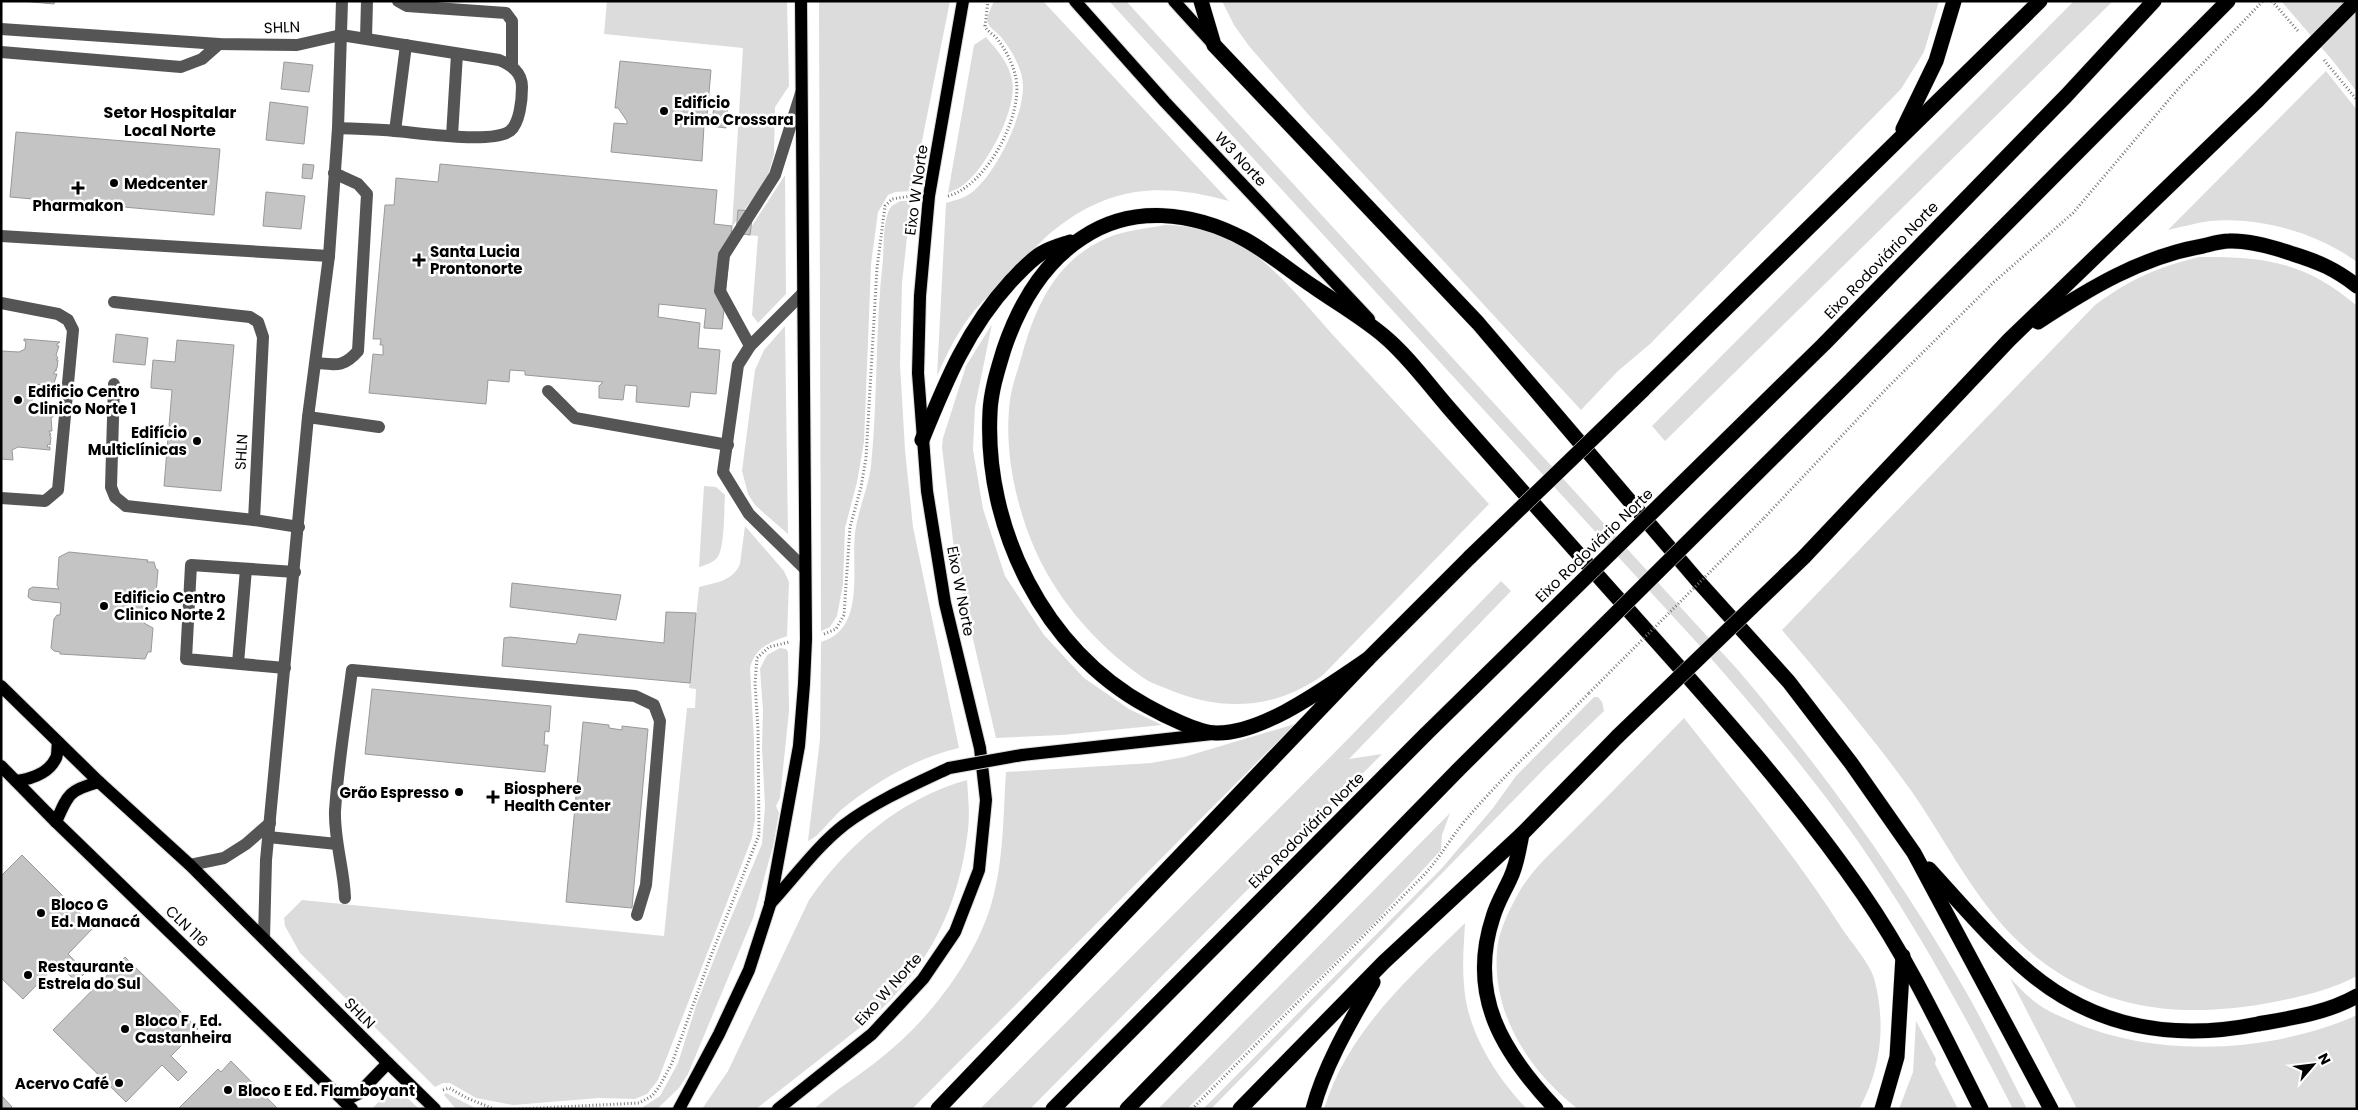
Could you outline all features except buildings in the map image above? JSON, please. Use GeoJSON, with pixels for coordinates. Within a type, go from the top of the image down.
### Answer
{"type":"FeatureCollection","features":[{"type":"Feature","properties":{"kind":"highway"},"geometry":{"type":"LineString","coordinates":[[1201,1],[1214,45],[1478,323],[1690,572],[1789,682],[1851,763],[1914,853],[2051,1109]]}},
{"type":"Feature","properties":{"kind":"highway"},"geometry":{"type":"LineString","coordinates":[[1898,139],[1936,60],[1954,1]]}},
{"type":"Feature","properties":{"kind":"highway"},"geometry":{"type":"LineString","coordinates":[[938,1109],[1368,659],[1470,557],[2040,1]]}},
{"type":"Feature","properties":{"kind":"highway","name":"Eixo Rodoviário Norte"},"geometry":{"type":"LineString","coordinates":[[1053,1109],[1426,734],[1824,344],[2066,96],[2154,1]]}},
{"type":"Feature","properties":{"kind":"highway"},"geometry":{"type":"LineString","coordinates":[[1127,1109],[1458,770],[1852,379],[2228,1]]}},
{"type":"Feature","properties":{"kind":"highway"},"geometry":{"type":"LineString","coordinates":[[1240,1109],[1384,962],[1522,834],[1618,736],[1804,557],[2009,340],[2258,100],[2356,1]]}},
{"type":"Feature","properties":{"kind":"highway"},"geometry":{"type":"LineString","coordinates":[[922,440],[950,370],[966,341],[988,308],[1023,269],[1042,253],[1083,237],[1113,222],[1156,214],[1197,220],[1245,240],[1386,338],[1755,753],[1861,891],[1903,954],[1982,1109]]}},
{"type":"Feature","properties":{"kind":"highway"},"geometry":{"type":"LineString","coordinates":[[1083,237],[1050,265],[1036,282],[1020,309],[996,373],[990,410],[992,470],[1003,522],[1018,562],[1039,604],[1072,647],[1104,678],[1133,699],[1168,717],[1214,734],[1257,726],[1300,704],[1368,659]]}},
{"type":"Feature","properties":{"kind":"highway"},"geometry":{"type":"LineString","coordinates":[[2009,340],[2088,290],[2129,268],[2175,251],[2230,241],[2271,246],[2309,259],[2336,270],[2357,286]]}},
{"type":"Feature","properties":{"kind":"highway"},"geometry":{"type":"LineString","coordinates":[[1522,834],[1510,878],[1500,897],[1487,940],[1484,980],[1486,999],[1503,1041],[1523,1071],[1556,1109]]}},
{"type":"Feature","properties":{"kind":"highway"},"geometry":{"type":"LineString","coordinates":[[1914,853],[2004,950],[2030,974],[2093,1012],[2124,1022],[2160,1030],[2188,1033],[2218,1032],[2311,1014],[2357,996]]}},
{"type":"Feature","properties":{"kind":"highway"},"geometry":{"type":"LineString","coordinates":[[1882,1109],[1897,1057],[1903,954]]}},
{"type":"Feature","properties":{"kind":"highway"},"geometry":{"type":"LineString","coordinates":[[1314,1109],[1317,1094],[1337,1052],[1384,962]]}},
{"type":"Feature","properties":{"kind":"main road"},"geometry":{"type":"LineString","coordinates":[[679,1109],[719,1034],[749,970],[770,905],[799,746],[804,684],[801,1]]}},
{"type":"Feature","properties":{"kind":"main road","name":"Eixo W Norte"},"geometry":{"type":"LineString","coordinates":[[778,1109],[872,1034],[923,979],[955,932],[978,870],[986,800],[980,748],[945,603],[927,491],[918,373],[920,296],[929,196],[963,1]]}},
{"type":"Feature","properties":{"kind":"main road","name":"W3 Norte"},"geometry":{"type":"LineString","coordinates":[[1075,1],[1165,102],[1386,338]]}},
{"type":"Feature","properties":{"kind":"main road"},"geometry":{"type":"LineString","coordinates":[[1174,1],[1214,45]]}},
{"type":"Feature","properties":{"kind":"main road","name":"SHLN"},"geometry":{"type":"LineString","coordinates":[[1,686],[99,782],[190,865],[435,1109]]}},
{"type":"Feature","properties":{"kind":"main road"},"geometry":{"type":"LineString","coordinates":[[770,905],[810,859],[844,826],[886,798],[949,768],[1022,756],[1214,734]]}},
{"type":"Feature","properties":{"kind":"main road"},"geometry":{"type":"LineString","coordinates":[[16,781],[34,779],[46,768],[56,758],[58,742]]}},
{"type":"Feature","properties":{"kind":"main road","name":"CLN 116"},"geometry":{"type":"LineString","coordinates":[[1,766],[56,822],[348,1105]]}},
{"type":"Feature","properties":{"kind":"main road"},"geometry":{"type":"LineString","coordinates":[[56,822],[66,800],[77,788],[99,782]]}},
{"type":"Feature","properties":{"kind":"main road"},"geometry":{"type":"LineString","coordinates":[[348,1105],[388,1064]]}},
{"type":"Feature","properties":{"kind":"street"},"geometry":{"type":"LineString","coordinates":[[264,938],[268,838],[295,572],[308,417],[317,363],[329,256],[338,128],[342,1]]}},
{"type":"Feature","properties":{"kind":"street"},"geometry":{"type":"LineString","coordinates":[[366,38],[367,1]]}},
{"type":"Feature","properties":{"kind":"street"},"geometry":{"type":"LineString","coordinates":[[338,128],[452,136],[500,135],[510,131],[517,124],[522,86],[520,76],[512,66],[512,20],[506,13],[407,6],[398,1]]}},
{"type":"Feature","properties":{"kind":"street","name":"SHLN"},"geometry":{"type":"LineString","coordinates":[[1,29],[219,44],[297,45],[341,35],[499,60],[512,66]]}},
{"type":"Feature","properties":{"kind":"street"},"geometry":{"type":"LineString","coordinates":[[1,52],[181,67],[202,59],[219,44]]}},
{"type":"Feature","properties":{"kind":"street"},"geometry":{"type":"LineString","coordinates":[[396,131],[406,45]]}},
{"type":"Feature","properties":{"kind":"street"},"geometry":{"type":"LineString","coordinates":[[452,136],[457,54]]}},
{"type":"Feature","properties":{"kind":"street"},"geometry":{"type":"LineString","coordinates":[[750,346],[720,291],[724,255],[775,175],[802,91]]}},
{"type":"Feature","properties":{"kind":"street"},"geometry":{"type":"LineString","coordinates":[[317,363],[340,365],[350,360],[358,351],[367,194],[358,184],[334,174]]}},
{"type":"Feature","properties":{"kind":"street"},"geometry":{"type":"LineString","coordinates":[[1,236],[329,256]]}},
{"type":"Feature","properties":{"kind":"street"},"geometry":{"type":"LineString","coordinates":[[803,293],[750,346],[738,365],[723,472],[749,514],[804,568]]}},
{"type":"Feature","properties":{"kind":"street","name":"SHLN"},"geometry":{"type":"LineString","coordinates":[[114,302],[250,317],[258,322],[263,337],[254,520]]}},
{"type":"Feature","properties":{"kind":"street"},"geometry":{"type":"LineString","coordinates":[[1,303],[58,314],[68,320],[73,330],[58,490],[44,501],[1,498]]}},
{"type":"Feature","properties":{"kind":"street"},"geometry":{"type":"LineString","coordinates":[[114,384],[111,487],[115,497],[126,506],[254,520],[299,527]]}},
{"type":"Feature","properties":{"kind":"street"},"geometry":{"type":"LineString","coordinates":[[548,391],[575,418],[728,445]]}},
{"type":"Feature","properties":{"kind":"street"},"geometry":{"type":"LineString","coordinates":[[308,417],[379,427]]}},
{"type":"Feature","properties":{"kind":"street"},"geometry":{"type":"LineString","coordinates":[[285,668],[186,659],[191,565],[295,572]]}},
{"type":"Feature","properties":{"kind":"street"},"geometry":{"type":"LineString","coordinates":[[238,663],[246,569]]}},
{"type":"Feature","properties":{"kind":"street"},"geometry":{"type":"LineString","coordinates":[[345,898],[344,874],[337,844],[335,812],[352,670],[635,696],[654,705],[660,721],[646,885],[636,915]]}},
{"type":"Feature","properties":{"kind":"street"},"geometry":{"type":"LineString","coordinates":[[190,865],[224,858],[246,844],[270,823]]}},
{"type":"Feature","properties":{"kind":"street"},"geometry":{"type":"LineString","coordinates":[[268,838],[337,844]]}},
{"type":"Feature","properties":{"kind":"path"},"geometry":{"type":"LineString","coordinates":[[949,196],[964,190],[981,175],[1004,136],[1015,112],[1018,95],[1015,72],[997,38],[986,30],[988,1]]}},
{"type":"Feature","properties":{"kind":"path"},"geometry":{"type":"LineString","coordinates":[[1192,1109],[1439,860],[1448,842],[1470,815],[1764,518],[1886,389],[1987,288],[2073,213],[2178,89],[2263,1]]}},
{"type":"Feature","properties":{"kind":"path"},"geometry":{"type":"LineString","coordinates":[[821,635],[836,629],[842,620],[846,604],[850,527],[861,487],[866,458],[877,268],[885,206],[892,199],[911,196]]}},
{"type":"Feature","properties":{"kind":"path"},"geometry":{"type":"LineString","coordinates":[[519,1109],[562,1105],[639,1103],[652,1096],[660,1087],[672,1063],[712,953],[756,843],[759,830],[759,792],[755,668],[758,658],[763,652],[778,644],[788,642]]}},
{"type":"Feature","properties":{"kind":"path"},"geometry":{"type":"LineString","coordinates":[[438,1093],[449,1088],[494,1109]]}},
{"type":"Feature","properties":{"kind":"shaded area"},"geometry":{"type":"Polygon","coordinates":[[[607,1],[787,1],[789,86],[775,107],[774,154],[767,179],[732,227],[743,48],[604,34],[607,1]]]}},
{"type":"Feature","properties":{"kind":"shaded area"},"geometry":{"type":"Polygon","coordinates":[[[819,1],[950,1],[912,191],[895,192],[888,195],[878,212],[871,264],[864,442],[857,482],[845,528],[843,584],[837,616],[830,627],[821,631],[819,1]]]}},
{"type":"Feature","properties":{"kind":"shaded area"},"geometry":{"type":"Polygon","coordinates":[[[994,1],[1043,1],[1229,201],[1185,192],[1143,191],[1102,201],[1082,211],[1062,224],[1034,249],[969,317],[949,350],[937,376],[946,203],[962,198],[981,184],[1000,157],[1009,140],[1021,106],[1023,90],[1019,66],[1008,46],[987,22],[994,1]]]}},
{"type":"Feature","properties":{"kind":"shaded area"},"geometry":{"type":"Polygon","coordinates":[[[1109,1],[1126,1],[1738,670],[1827,781],[1908,897],[1934,937],[1985,1026],[2027,1109],[2013,1109],[1959,1006],[1900,905],[1839,815],[1781,741],[1700,646],[1109,1]]]}},
{"type":"Feature","properties":{"kind":"shaded area"},"geometry":{"type":"Polygon","coordinates":[[[1222,1],[1939,1],[1924,52],[1901,89],[1650,344],[1618,371],[1581,410],[1307,113],[1249,46],[1234,25],[1222,1]]]}},
{"type":"Feature","properties":{"kind":"shaded area"},"geometry":{"type":"Polygon","coordinates":[[[2074,1],[2113,1],[1665,441],[1652,426],[2074,1]]]}},
{"type":"Feature","properties":{"kind":"shaded area"},"geometry":{"type":"Polygon","coordinates":[[[2281,1],[2357,1],[2357,92],[2333,61],[2281,1]]]}},
{"type":"Feature","properties":{"kind":"shaded area"},"geometry":{"type":"Polygon","coordinates":[[[986,37],[1008,68],[1013,92],[1010,105],[1000,134],[984,162],[966,183],[948,193],[974,45],[986,37]]]}},
{"type":"Feature","properties":{"kind":"shaded area"},"geometry":{"type":"Polygon","coordinates":[[[2326,71],[2357,110],[2357,262],[2324,242],[2268,224],[2229,220],[2210,221],[2168,230],[2326,71]]]}},
{"type":"Feature","properties":{"kind":"shaded area"},"geometry":{"type":"Polygon","coordinates":[[[785,175],[786,294],[758,323],[752,315],[758,236],[746,235],[785,175]]]}},
{"type":"Feature","properties":{"kind":"shaded area"},"geometry":{"type":"Polygon","coordinates":[[[901,201],[911,201],[902,283],[900,364],[905,450],[913,527],[959,748],[927,758],[882,781],[841,810],[820,832],[808,841],[820,739],[821,642],[835,635],[845,625],[853,596],[855,533],[871,466],[880,285],[885,228],[889,210],[894,204],[901,201]]]}},
{"type":"Feature","properties":{"kind":"shaded area"},"geometry":{"type":"Polygon","coordinates":[[[1164,225],[1191,227],[1209,231],[1234,241],[1260,258],[1299,296],[1489,504],[1323,675],[1287,695],[1249,704],[1210,702],[1170,690],[1148,681],[1108,649],[1077,616],[1051,580],[1031,540],[1015,489],[1008,435],[1010,400],[1034,319],[1051,286],[1061,272],[1089,247],[1121,233],[1164,225]]]}},
{"type":"Feature","properties":{"kind":"shaded area"},"geometry":{"type":"Polygon","coordinates":[[[2199,257],[2244,258],[2264,260],[2283,265],[2302,271],[2320,280],[2357,306],[2357,976],[2327,989],[2274,1002],[2205,1010],[2139,1005],[2107,996],[2077,983],[2048,966],[2020,943],[1988,908],[1974,889],[1923,808],[1895,769],[1848,708],[1782,630],[2095,305],[2144,275],[2169,265],[2199,257]]]}},
{"type":"Feature","properties":{"kind":"shaded area"},"geometry":{"type":"Polygon","coordinates":[[[992,324],[975,407],[973,450],[983,509],[1005,576],[1044,635],[1084,678],[1129,709],[1162,725],[1062,735],[996,738],[956,566],[942,447],[943,438],[966,366],[992,324]]]}},
{"type":"Feature","properties":{"kind":"shaded area"},"geometry":{"type":"Polygon","coordinates":[[[785,326],[788,534],[755,505],[748,494],[742,471],[755,370],[764,350],[785,326]]]}},
{"type":"Feature","properties":{"kind":"shaded area"},"geometry":{"type":"Polygon","coordinates":[[[704,486],[716,487],[725,495],[724,528],[720,553],[717,558],[709,564],[699,567],[704,486]]]}},
{"type":"Feature","properties":{"kind":"shaded area"},"geometry":{"type":"Polygon","coordinates":[[[745,526],[784,571],[789,582],[787,636],[763,647],[752,661],[750,668],[754,741],[755,819],[752,838],[658,1080],[647,1094],[635,1099],[599,1098],[513,1105],[476,1098],[450,1083],[443,1083],[435,1087],[300,953],[285,926],[284,918],[302,900],[664,936],[687,708],[695,708],[696,689],[689,688],[699,587],[728,578],[737,570],[740,564],[745,526]]]}},
{"type":"Feature","properties":{"kind":"shaded area"},"geometry":{"type":"Polygon","coordinates":[[[1501,581],[1511,591],[1349,759],[1382,754],[1030,1109],[980,1109],[1349,738],[1501,581]]]}},
{"type":"Feature","properties":{"kind":"shaded area"},"geometry":{"type":"Polygon","coordinates":[[[780,648],[786,649],[788,652],[789,711],[780,798],[776,806],[779,813],[773,846],[753,918],[688,1074],[679,1088],[657,1109],[640,1109],[660,1096],[678,1063],[697,1003],[762,844],[765,806],[762,747],[763,710],[760,669],[767,655],[780,648]]]}},
{"type":"Feature","properties":{"kind":"shaded area"},"geometry":{"type":"Polygon","coordinates":[[[1594,697],[1598,697],[1602,702],[1604,711],[1546,767],[1211,1109],[1203,1109],[1442,868],[1493,808],[1516,776],[1594,697]]]}},
{"type":"Feature","properties":{"kind":"shaded area"},"geometry":{"type":"Polygon","coordinates":[[[1684,718],[1785,847],[1872,972],[1880,1011],[1880,1045],[1873,1077],[1859,1109],[1578,1109],[1560,1094],[1530,1059],[1517,1039],[1508,1019],[1501,997],[1497,974],[1497,951],[1502,929],[1518,894],[1530,875],[1546,858],[1684,718]]]}},
{"type":"Feature","properties":{"kind":"shaded area"},"geometry":{"type":"Polygon","coordinates":[[[1295,724],[912,1109],[814,1109],[878,1060],[919,1023],[949,986],[974,946],[984,925],[995,889],[1002,839],[1006,772],[1151,763],[1184,757],[1295,724]]]}},
{"type":"Feature","properties":{"kind":"shaded area"},"geometry":{"type":"Polygon","coordinates":[[[967,780],[969,824],[964,858],[957,885],[949,910],[938,934],[909,978],[871,1019],[756,1109],[702,1109],[728,1071],[809,900],[824,880],[858,842],[898,812],[943,788],[967,780]]]}},
{"type":"Feature","properties":{"kind":"shaded area"},"geometry":{"type":"Polygon","coordinates":[[[1450,813],[1442,835],[1441,850],[1375,922],[1187,1109],[1158,1109],[1450,813]]]}},
{"type":"Feature","properties":{"kind":"shaded area"},"geometry":{"type":"Polygon","coordinates":[[[1465,923],[1463,976],[1470,1018],[1494,1068],[1527,1109],[1324,1109],[1348,1055],[1364,1030],[1402,985],[1465,923]]]}},
{"type":"Feature","properties":{"kind":"shaded area"},"geometry":{"type":"Polygon","coordinates":[[[2010,978],[2039,1005],[2071,1021],[2104,1033],[2140,1041],[2177,1046],[2252,1044],[2324,1028],[2357,1015],[2357,1109],[2077,1109],[2010,978]]]}},
{"type":"Feature","properties":{"kind":"shaded area"},"geometry":{"type":"Polygon","coordinates":[[[1916,1021],[1936,1059],[1935,1064],[1958,1109],[1899,1109],[1913,1072],[1916,1021]]]}},
{"type":"Feature","properties":{"kind":"shaded area"},"geometry":{"type":"Polygon","coordinates":[[[394,1085],[419,1109],[372,1109],[394,1085]]]}},
{"type":"Feature","properties":{"kind":"shaded area"},"geometry":{"type":"Polygon","coordinates":[[[446,1093],[477,1109],[456,1109],[444,1095],[446,1093]]]}},
{"type":"Feature","properties":{"kind":"place","name":"Edifício Primo Crossara"},"geometry":{"type":"Point","coordinates":[664,111]}},
{"type":"Feature","properties":{"kind":"place","name":"Medcenter"},"geometry":{"type":"Point","coordinates":[114,183]}},
{"type":"Feature","properties":{"kind":"place","name":"Pharmakon"},"geometry":{"type":"Point","coordinates":[78,188]}},
{"type":"Feature","properties":{"kind":"place","name":"Santa Lucia Prontonorte"},"geometry":{"type":"Point","coordinates":[419,260]}},
{"type":"Feature","properties":{"kind":"place","name":"Edificio Centro Clinico Norte 1"},"geometry":{"type":"Point","coordinates":[18,400]}},
{"type":"Feature","properties":{"kind":"place","name":"Edifício Multiclínicas"},"geometry":{"type":"Point","coordinates":[197,441]}},
{"type":"Feature","properties":{"kind":"place","name":"Edificio Centro Clinico Norte 2"},"geometry":{"type":"Point","coordinates":[104,606]}},
{"type":"Feature","properties":{"kind":"place","name":"Grão Espresso"},"geometry":{"type":"Point","coordinates":[459,792]}},
{"type":"Feature","properties":{"kind":"place","name":"Biosphere Health Center"},"geometry":{"type":"Point","coordinates":[493,797]}},
{"type":"Feature","properties":{"kind":"place","name":"Bloco G Ed. Manacá"},"geometry":{"type":"Point","coordinates":[41,913]}},
{"type":"Feature","properties":{"kind":"place","name":"Restaurante Estrela do Sul"},"geometry":{"type":"Point","coordinates":[28,975]}},
{"type":"Feature","properties":{"kind":"place","name":"Bloco F , Ed. Castanheira"},"geometry":{"type":"Point","coordinates":[125,1029]}},
{"type":"Feature","properties":{"kind":"place","name":"Acervo Café"},"geometry":{"type":"Point","coordinates":[119,1083]}},
{"type":"Feature","properties":{"kind":"place","name":"Bloco E Ed. Flamboyant"},"geometry":{"type":"Point","coordinates":[228,1090]}},
{"type":"Feature","properties":{"kind":"district","name":"Setor Hospitalar Local Norte"},"geometry":{"type":"Point","coordinates":[170,121]}}]}
